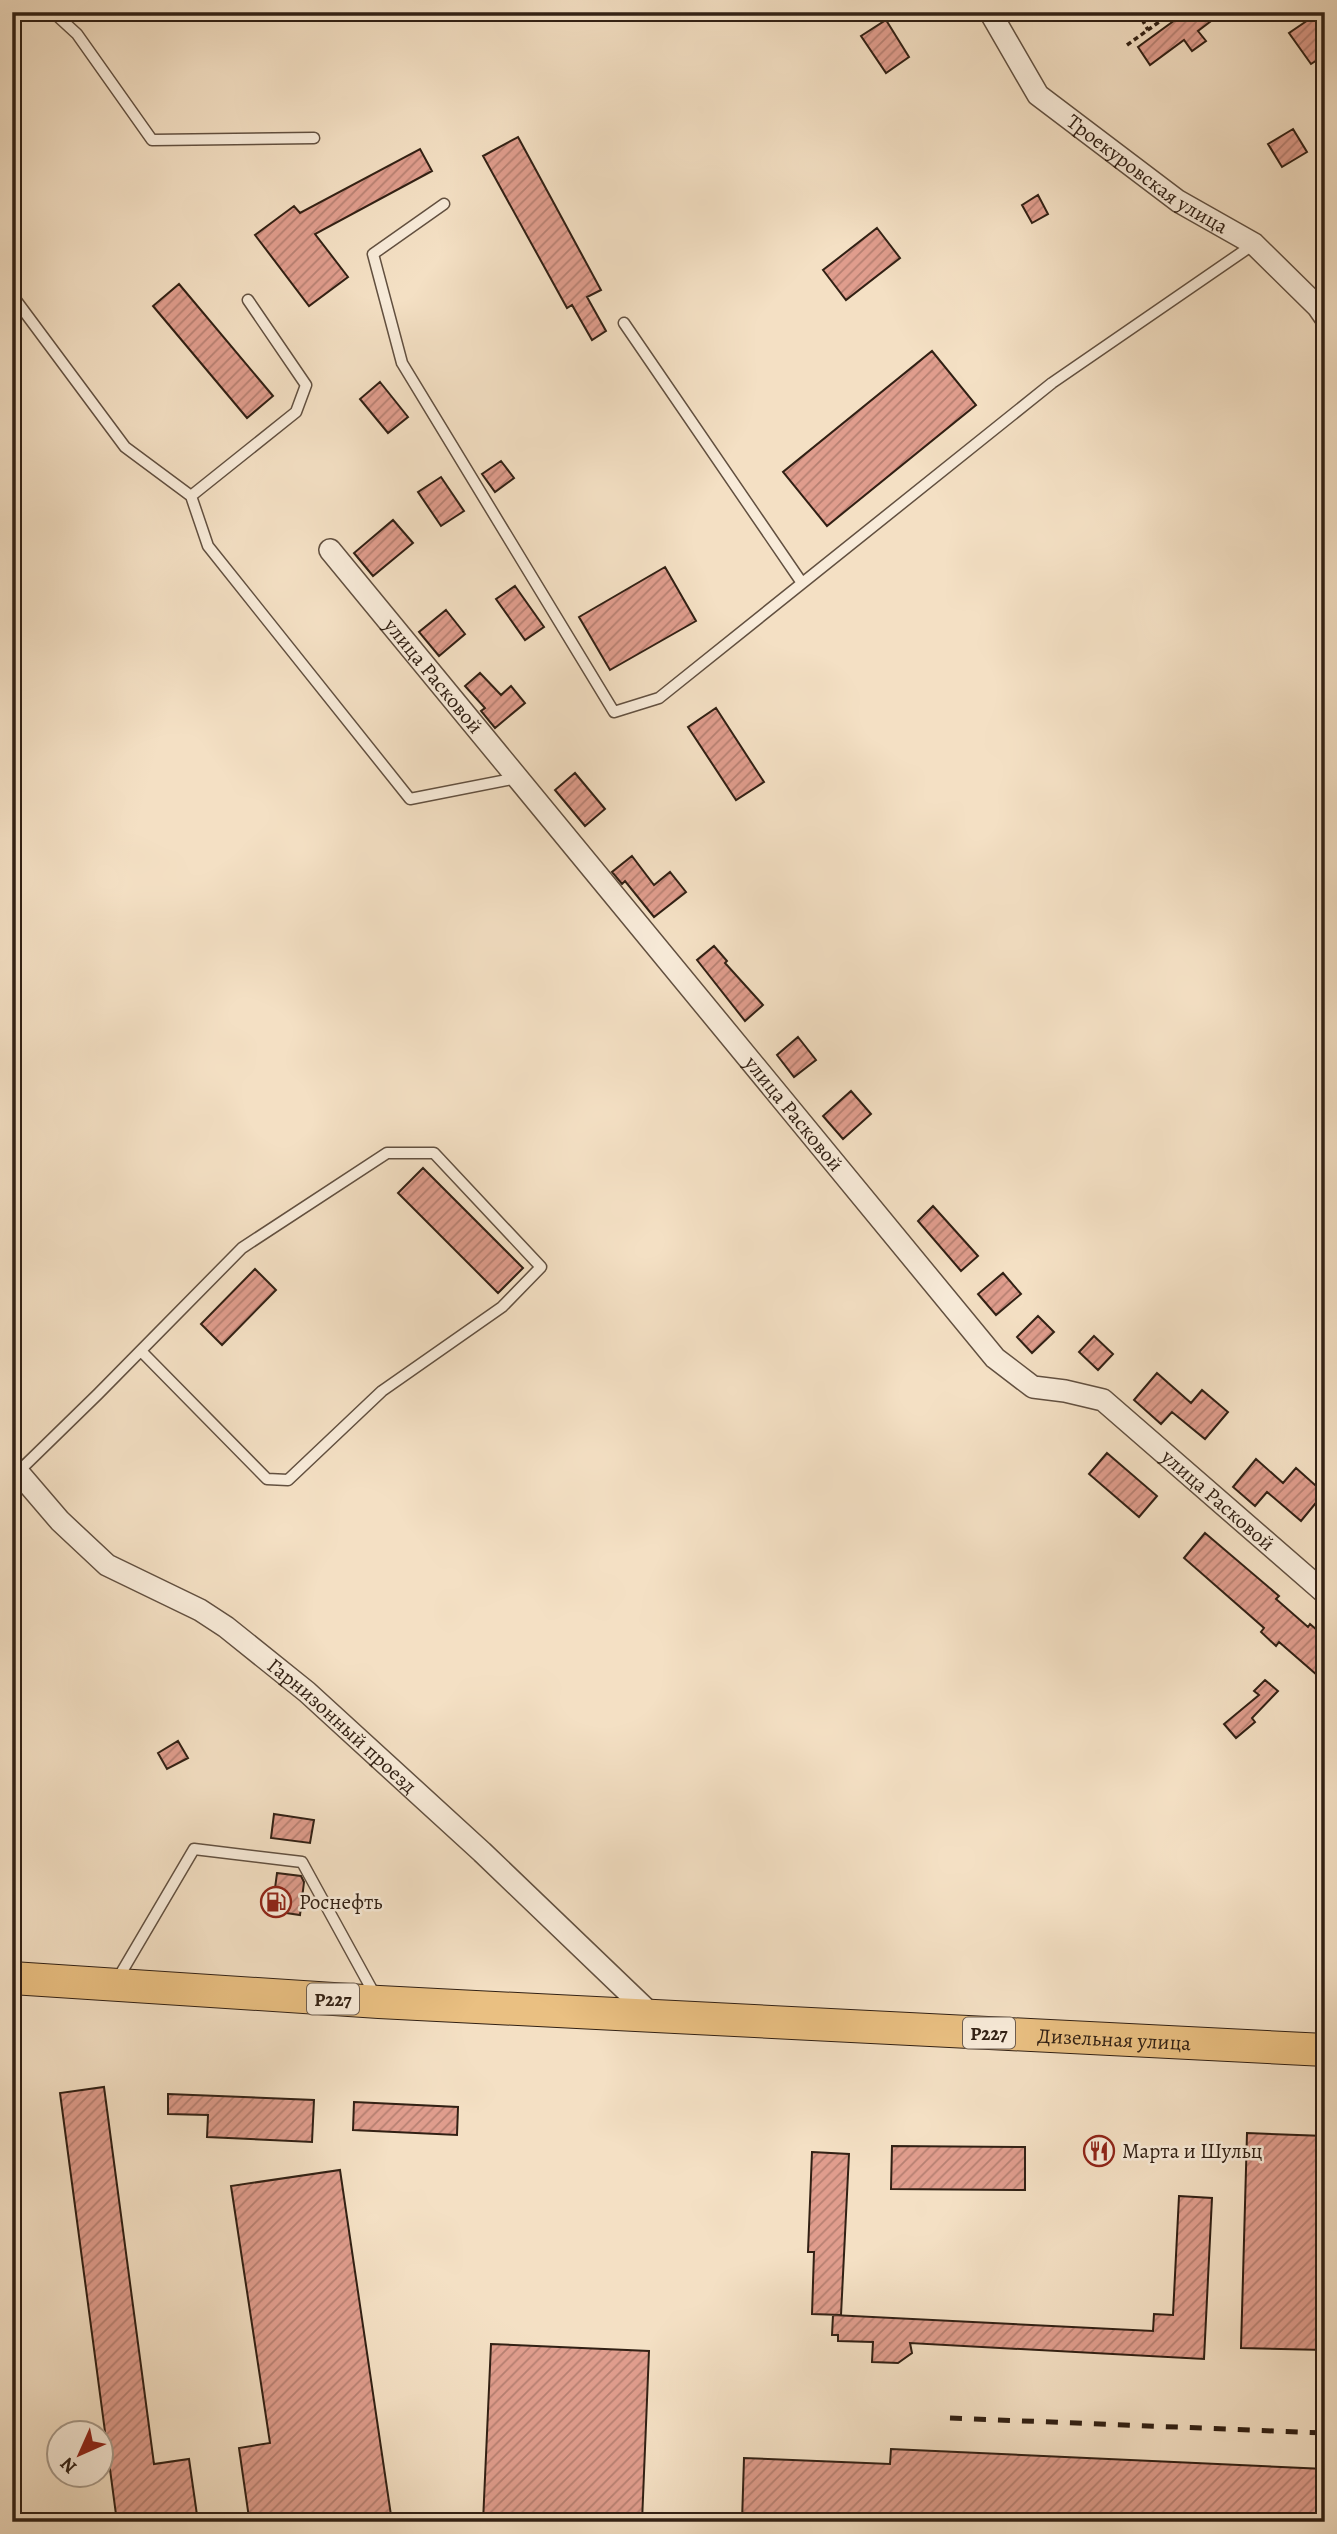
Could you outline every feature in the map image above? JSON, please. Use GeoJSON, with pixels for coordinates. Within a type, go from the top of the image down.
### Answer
{"type":"FeatureCollection","features":[{"type":"Feature","properties":{"kind":"main road","name":"Р227"},"geometry":{"type":"LineString","coordinates":[[12,1978],[379,2002],[653,2016]]}},
{"type":"Feature","properties":{"kind":"main road","name":"Дизельная улица"},"geometry":{"type":"LineString","coordinates":[[653,2016],[1325,2050]]}},
{"type":"Feature","properties":{"kind":"street","name":"Троекуровская улица"},"geometry":{"type":"LineString","coordinates":[[990,12],[1038,96],[1178,201],[1254,244],[1325,317]]}},
{"type":"Feature","properties":{"kind":"street","name":"улица Расковой"},"geometry":{"type":"LineString","coordinates":[[330,550],[995,1359],[1033,1387],[1102,1400],[1325,1593]]}},
{"type":"Feature","properties":{"kind":"street","name":"Гарнизонный проезд"},"geometry":{"type":"LineString","coordinates":[[15,1468],[60,1521],[107,1565],[200,1610],[226,1627],[307,1692],[482,1852],[653,2016]]}},
{"type":"Feature","properties":{"kind":"lane"},"geometry":{"type":"LineString","coordinates":[[53,12],[77,34],[152,140],[314,138]]}},
{"type":"Feature","properties":{"kind":"lane"},"geometry":{"type":"LineString","coordinates":[[444,204],[373,254],[402,363],[614,712],[659,698],[1052,383],[1254,244]]}},
{"type":"Feature","properties":{"kind":"lane"},"geometry":{"type":"LineString","coordinates":[[12,295],[125,447],[191,496],[208,546],[410,799],[517,778]]}},
{"type":"Feature","properties":{"kind":"lane"},"geometry":{"type":"LineString","coordinates":[[191,496],[296,412],[306,385],[248,300]]}},
{"type":"Feature","properties":{"kind":"lane"},"geometry":{"type":"LineString","coordinates":[[624,323],[802,583]]}},
{"type":"Feature","properties":{"kind":"lane"},"geometry":{"type":"LineString","coordinates":[[15,1468],[141,1351],[242,1248],[387,1153],[434,1153],[541,1267],[502,1307],[382,1391],[288,1480],[267,1479],[141,1351]]}},
{"type":"Feature","properties":{"kind":"lane"},"geometry":{"type":"LineString","coordinates":[[114,1986],[194,1849],[302,1862],[379,2002]]}},
{"type":"Feature","properties":{"kind":"path"},"geometry":{"type":"LineString","coordinates":[[1138,12],[1148,30]]}},
{"type":"Feature","properties":{"kind":"path"},"geometry":{"type":"LineString","coordinates":[[1127,44],[1173,12]]}},
{"type":"Feature","properties":{"kind":"building"},"geometry":{"type":"Polygon","coordinates":[[[1186,12],[1223,12],[1198,31],[1206,41],[1192,51],[1184,40],[1150,65],[1138,47],[1186,12]]]}},
{"type":"Feature","properties":{"kind":"building"},"geometry":{"type":"Polygon","coordinates":[[[1320,12],[1325,12],[1325,55],[1311,64],[1289,33],[1320,12]]]}},
{"type":"Feature","properties":{"kind":"building"},"geometry":{"type":"Polygon","coordinates":[[[886,20],[909,57],[886,73],[861,36],[886,20]]]}},
{"type":"Feature","properties":{"kind":"building"},"geometry":{"type":"Polygon","coordinates":[[[1293,129],[1307,152],[1282,167],[1268,144],[1293,129]]]}},
{"type":"Feature","properties":{"kind":"building"},"geometry":{"type":"Polygon","coordinates":[[[518,137],[601,290],[587,297],[606,331],[592,340],[572,305],[567,308],[483,156],[518,137]]]}},
{"type":"Feature","properties":{"kind":"building"},"geometry":{"type":"Polygon","coordinates":[[[420,149],[432,171],[315,234],[348,277],[309,306],[255,235],[294,206],[300,213],[420,149]]]}},
{"type":"Feature","properties":{"kind":"building"},"geometry":{"type":"Polygon","coordinates":[[[1038,195],[1048,214],[1032,223],[1022,205],[1038,195]]]}},
{"type":"Feature","properties":{"kind":"building"},"geometry":{"type":"Polygon","coordinates":[[[877,228],[900,258],[846,300],[823,270],[877,228]]]}},
{"type":"Feature","properties":{"kind":"building"},"geometry":{"type":"Polygon","coordinates":[[[179,284],[273,396],[247,418],[153,306],[179,284]]]}},
{"type":"Feature","properties":{"kind":"building"},"geometry":{"type":"Polygon","coordinates":[[[932,351],[976,405],[827,526],[783,472],[932,351]]]}},
{"type":"Feature","properties":{"kind":"building"},"geometry":{"type":"Polygon","coordinates":[[[380,382],[408,417],[388,433],[360,399],[380,382]]]}},
{"type":"Feature","properties":{"kind":"building"},"geometry":{"type":"Polygon","coordinates":[[[501,461],[514,478],[495,492],[482,474],[501,461]]]}},
{"type":"Feature","properties":{"kind":"building"},"geometry":{"type":"Polygon","coordinates":[[[441,477],[464,511],[441,526],[418,492],[441,477]]]}},
{"type":"Feature","properties":{"kind":"building"},"geometry":{"type":"Polygon","coordinates":[[[393,520],[413,543],[373,576],[354,553],[393,520]]]}},
{"type":"Feature","properties":{"kind":"building"},"geometry":{"type":"Polygon","coordinates":[[[665,567],[696,621],[610,670],[579,617],[665,567]]]}},
{"type":"Feature","properties":{"kind":"building"},"geometry":{"type":"Polygon","coordinates":[[[515,586],[544,627],[525,640],[496,599],[515,586]]]}},
{"type":"Feature","properties":{"kind":"building"},"geometry":{"type":"Polygon","coordinates":[[[446,610],[465,634],[439,656],[419,632],[446,610]]]}},
{"type":"Feature","properties":{"kind":"building"},"geometry":{"type":"Polygon","coordinates":[[[480,673],[501,695],[511,686],[525,703],[495,728],[481,711],[485,708],[465,686],[480,673]]]}},
{"type":"Feature","properties":{"kind":"building"},"geometry":{"type":"Polygon","coordinates":[[[716,708],[764,782],[736,800],[688,727],[716,708]]]}},
{"type":"Feature","properties":{"kind":"building"},"geometry":{"type":"Polygon","coordinates":[[[575,773],[605,809],[585,826],[555,790],[575,773]]]}},
{"type":"Feature","properties":{"kind":"building"},"geometry":{"type":"Polygon","coordinates":[[[632,856],[654,885],[670,872],[686,892],[654,917],[625,881],[622,884],[612,872],[632,856]]]}},
{"type":"Feature","properties":{"kind":"building"},"geometry":{"type":"Polygon","coordinates":[[[714,946],[727,961],[725,963],[763,1005],[745,1021],[697,960],[714,946]]]}},
{"type":"Feature","properties":{"kind":"building"},"geometry":{"type":"Polygon","coordinates":[[[798,1037],[816,1060],[794,1077],[777,1055],[798,1037]]]}},
{"type":"Feature","properties":{"kind":"building"},"geometry":{"type":"Polygon","coordinates":[[[851,1091],[871,1114],[843,1139],[823,1116],[851,1091]]]}},
{"type":"Feature","properties":{"kind":"building"},"geometry":{"type":"Polygon","coordinates":[[[423,1168],[523,1268],[498,1293],[398,1193],[423,1168]]]}},
{"type":"Feature","properties":{"kind":"building"},"geometry":{"type":"Polygon","coordinates":[[[933,1206],[978,1256],[961,1271],[918,1221],[933,1206]]]}},
{"type":"Feature","properties":{"kind":"building"},"geometry":{"type":"Polygon","coordinates":[[[255,1269],[276,1290],[222,1345],[201,1324],[255,1269]]]}},
{"type":"Feature","properties":{"kind":"building"},"geometry":{"type":"Polygon","coordinates":[[[1003,1273],[1021,1294],[996,1315],[978,1294],[1003,1273]]]}},
{"type":"Feature","properties":{"kind":"building"},"geometry":{"type":"Polygon","coordinates":[[[1038,1316],[1054,1332],[1032,1353],[1017,1337],[1038,1316]]]}},
{"type":"Feature","properties":{"kind":"building"},"geometry":{"type":"Polygon","coordinates":[[[1094,1336],[1113,1354],[1098,1370],[1079,1352],[1094,1336]]]}},
{"type":"Feature","properties":{"kind":"building"},"geometry":{"type":"Polygon","coordinates":[[[1157,1373],[1191,1403],[1202,1390],[1228,1412],[1205,1439],[1172,1412],[1161,1424],[1134,1400],[1157,1373]]]}},
{"type":"Feature","properties":{"kind":"building"},"geometry":{"type":"Polygon","coordinates":[[[1107,1453],[1157,1496],[1139,1517],[1089,1474],[1107,1453]]]}},
{"type":"Feature","properties":{"kind":"building"},"geometry":{"type":"Polygon","coordinates":[[[1256,1459],[1283,1483],[1296,1468],[1324,1493],[1301,1521],[1267,1492],[1255,1506],[1233,1487],[1256,1459]]]}},
{"type":"Feature","properties":{"kind":"building"},"geometry":{"type":"Polygon","coordinates":[[[1205,1533],[1279,1596],[1276,1599],[1308,1627],[1310,1624],[1325,1637],[1325,1682],[1279,1642],[1276,1646],[1261,1632],[1264,1628],[1184,1558],[1205,1533]]]}},
{"type":"Feature","properties":{"kind":"building"},"geometry":{"type":"Polygon","coordinates":[[[1265,1680],[1278,1691],[1252,1718],[1255,1722],[1236,1738],[1224,1724],[1259,1695],[1254,1691],[1265,1680]]]}},
{"type":"Feature","properties":{"kind":"building"},"geometry":{"type":"Polygon","coordinates":[[[178,1741],[188,1758],[167,1769],[158,1753],[178,1741]]]}},
{"type":"Feature","properties":{"kind":"building"},"geometry":{"type":"Polygon","coordinates":[[[274,1814],[314,1820],[310,1843],[271,1838],[274,1814]]]}},
{"type":"Feature","properties":{"kind":"building"},"geometry":{"type":"Polygon","coordinates":[[[277,1873],[301,1876],[304,1882],[300,1915],[272,1911],[277,1873]]]}},
{"type":"Feature","properties":{"kind":"building"},"geometry":{"type":"Polygon","coordinates":[[[104,2087],[154,2464],[189,2459],[198,2522],[117,2522],[112,2488],[116,2488],[116,2418],[103,2418],[60,2093],[104,2087]]]}},
{"type":"Feature","properties":{"kind":"building"},"geometry":{"type":"Polygon","coordinates":[[[168,2094],[314,2100],[312,2142],[207,2137],[208,2115],[168,2114],[168,2094]]]}},
{"type":"Feature","properties":{"kind":"building"},"geometry":{"type":"Polygon","coordinates":[[[354,2102],[458,2107],[457,2135],[353,2130],[354,2102]]]}},
{"type":"Feature","properties":{"kind":"building"},"geometry":{"type":"Polygon","coordinates":[[[1247,2133],[1325,2136],[1325,2350],[1241,2348],[1247,2133]]]}},
{"type":"Feature","properties":{"kind":"building"},"geometry":{"type":"Polygon","coordinates":[[[892,2146],[1025,2147],[1025,2190],[891,2189],[892,2146]]]}},
{"type":"Feature","properties":{"kind":"building"},"geometry":{"type":"Polygon","coordinates":[[[812,2152],[849,2154],[841,2315],[812,2314],[814,2252],[808,2252],[812,2152]]]}},
{"type":"Feature","properties":{"kind":"building"},"geometry":{"type":"Polygon","coordinates":[[[340,2170],[392,2522],[282,2522],[281,2514],[249,2518],[239,2448],[270,2443],[231,2186],[340,2170]]]}},
{"type":"Feature","properties":{"kind":"building"},"geometry":{"type":"Polygon","coordinates":[[[1179,2196],[1212,2198],[1204,2359],[910,2343],[912,2353],[898,2363],[872,2362],[873,2342],[838,2341],[838,2335],[832,2335],[833,2315],[1153,2331],[1154,2314],[1173,2315],[1179,2196]]]}},
{"type":"Feature","properties":{"kind":"building"},"geometry":{"type":"Polygon","coordinates":[[[491,2344],[649,2351],[642,2522],[483,2522],[491,2344]]]}},
{"type":"Feature","properties":{"kind":"building"},"geometry":{"type":"Polygon","coordinates":[[[891,2449],[1325,2469],[1325,2522],[742,2522],[744,2458],[890,2464],[891,2449]]]}},
{"type":"Feature","properties":{"kind":"railway"},"geometry":{"type":"LineString","coordinates":[[950,2418],[1325,2433]]}},
{"type":"Feature","properties":{"kind":"place","name":"Роснефть"},"geometry":{"type":"Point","coordinates":[276,1902]}},
{"type":"Feature","properties":{"kind":"place","name":"Марта и Шульц"},"geometry":{"type":"Point","coordinates":[1099,2151]}}]}
